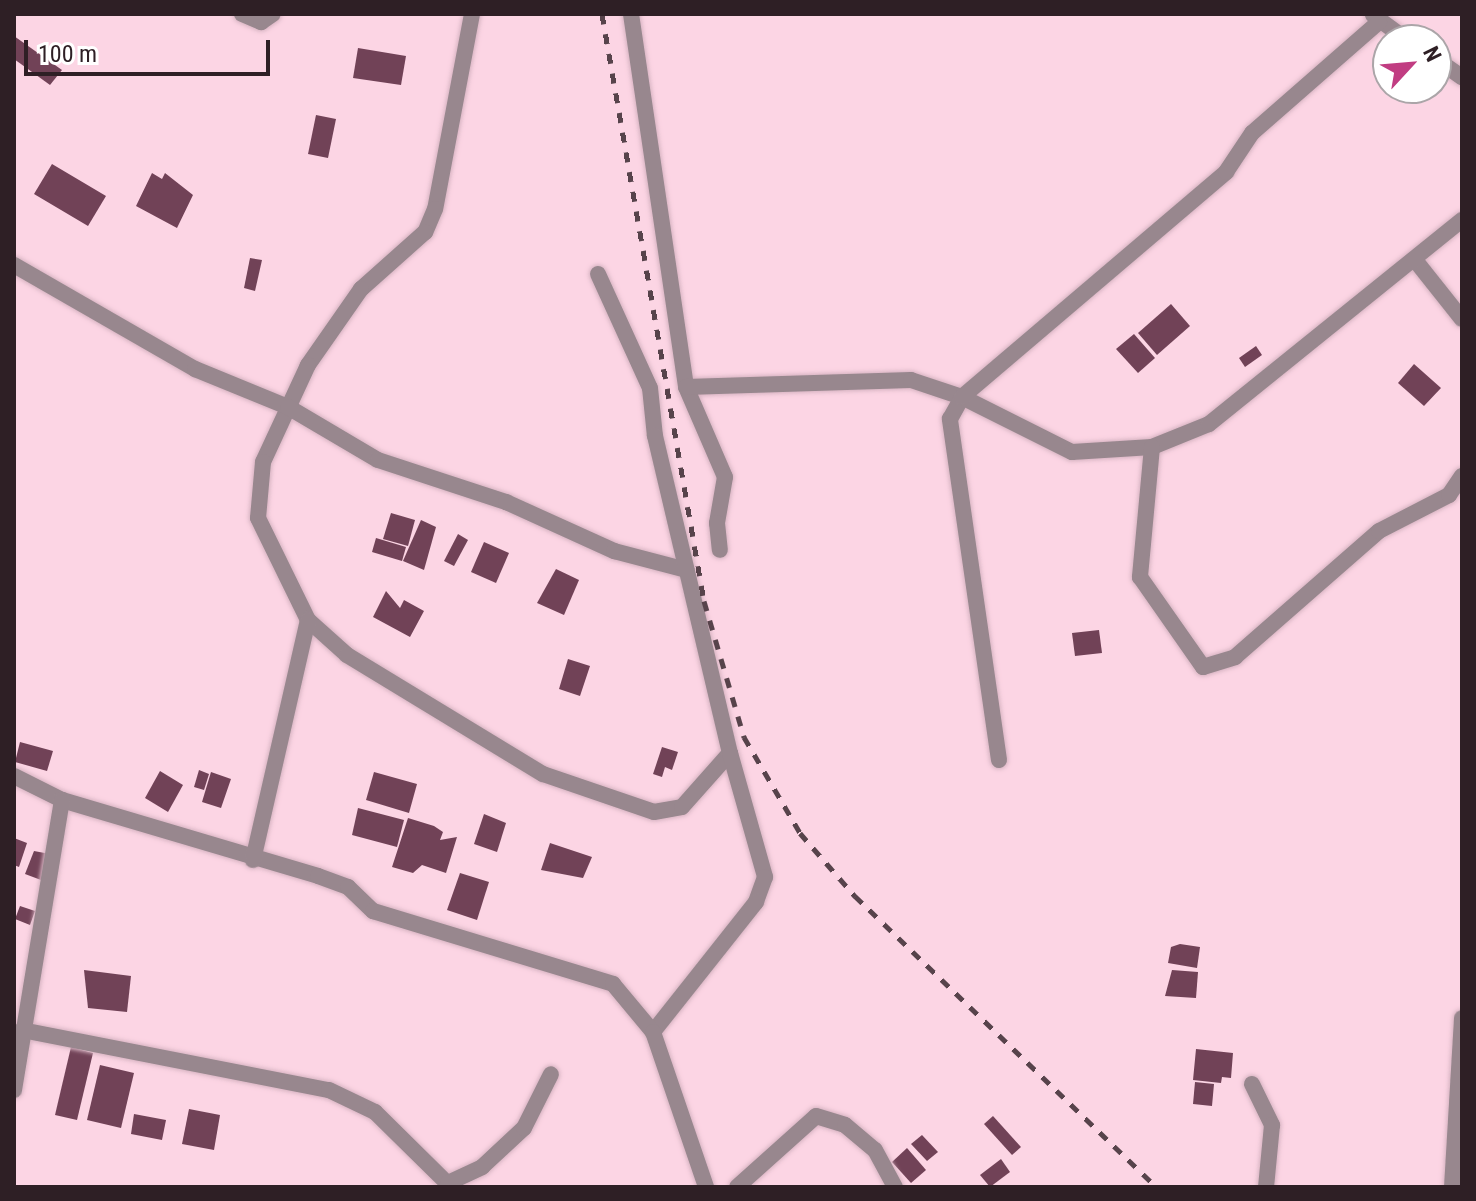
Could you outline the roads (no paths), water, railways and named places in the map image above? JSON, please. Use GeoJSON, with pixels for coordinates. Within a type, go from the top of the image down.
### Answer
{"type":"FeatureCollection","features":[{"type":"Feature","properties":{"kind":"street"},"geometry":{"type":"LineString","coordinates":[[242,14],[261,22],[273,14]]}},
{"type":"Feature","properties":{"kind":"street"},"geometry":{"type":"LineString","coordinates":[[472,14],[451,150],[425,232],[361,289],[308,365],[263,462],[258,518],[308,620],[347,655],[543,774],[654,812],[682,807],[730,753]]}},
{"type":"Feature","properties":{"kind":"street"},"geometry":{"type":"LineString","coordinates":[[631,14],[686,387],[725,477],[717,523],[720,550]]}},
{"type":"Feature","properties":{"kind":"street"},"geometry":{"type":"LineString","coordinates":[[999,760],[950,419],[962,397],[1226,172],[1252,133],[1376,18]]}},
{"type":"Feature","properties":{"kind":"street"},"geometry":{"type":"LineString","coordinates":[[686,387],[911,380],[962,397],[1072,452],[1152,447],[1209,424],[1462,220]]}},
{"type":"Feature","properties":{"kind":"street"},"geometry":{"type":"LineString","coordinates":[[1415,260],[1462,319]]}},
{"type":"Feature","properties":{"kind":"street"},"geometry":{"type":"LineString","coordinates":[[14,265],[195,369],[288,407],[378,460],[506,502],[614,551],[687,570]]}},
{"type":"Feature","properties":{"kind":"street"},"geometry":{"type":"LineString","coordinates":[[598,274],[650,388],[687,570],[730,753],[765,877],[756,902],[653,1032]]}},
{"type":"Feature","properties":{"kind":"street"},"geometry":{"type":"LineString","coordinates":[[1152,447],[1140,577],[1203,667],[1235,657],[1379,531],[1449,495],[1462,476]]}},
{"type":"Feature","properties":{"kind":"street"},"geometry":{"type":"LineString","coordinates":[[253,860],[308,620]]}},
{"type":"Feature","properties":{"kind":"street"},"geometry":{"type":"LineString","coordinates":[[14,776],[62,800],[348,887],[373,911],[613,984],[653,1032],[706,1187]]}},
{"type":"Feature","properties":{"kind":"street"},"geometry":{"type":"LineString","coordinates":[[14,1090],[62,800]]}},
{"type":"Feature","properties":{"kind":"street"},"geometry":{"type":"LineString","coordinates":[[1452,1187],[1462,1018]]}},
{"type":"Feature","properties":{"kind":"street"},"geometry":{"type":"LineString","coordinates":[[22,1030],[329,1090],[375,1112],[450,1185],[482,1167],[524,1128],[551,1074]]}},
{"type":"Feature","properties":{"kind":"street"},"geometry":{"type":"LineString","coordinates":[[1252,1084],[1272,1125],[1266,1187]]}},
{"type":"Feature","properties":{"kind":"street"},"geometry":{"type":"LineString","coordinates":[[737,1187],[816,1116],[845,1125],[875,1150],[895,1187]]}},
{"type":"Feature","properties":{"kind":"railway"},"geometry":{"type":"LineString","coordinates":[[602,14],[704,601],[744,737],[800,833],[855,896],[1156,1187]]}}]}
